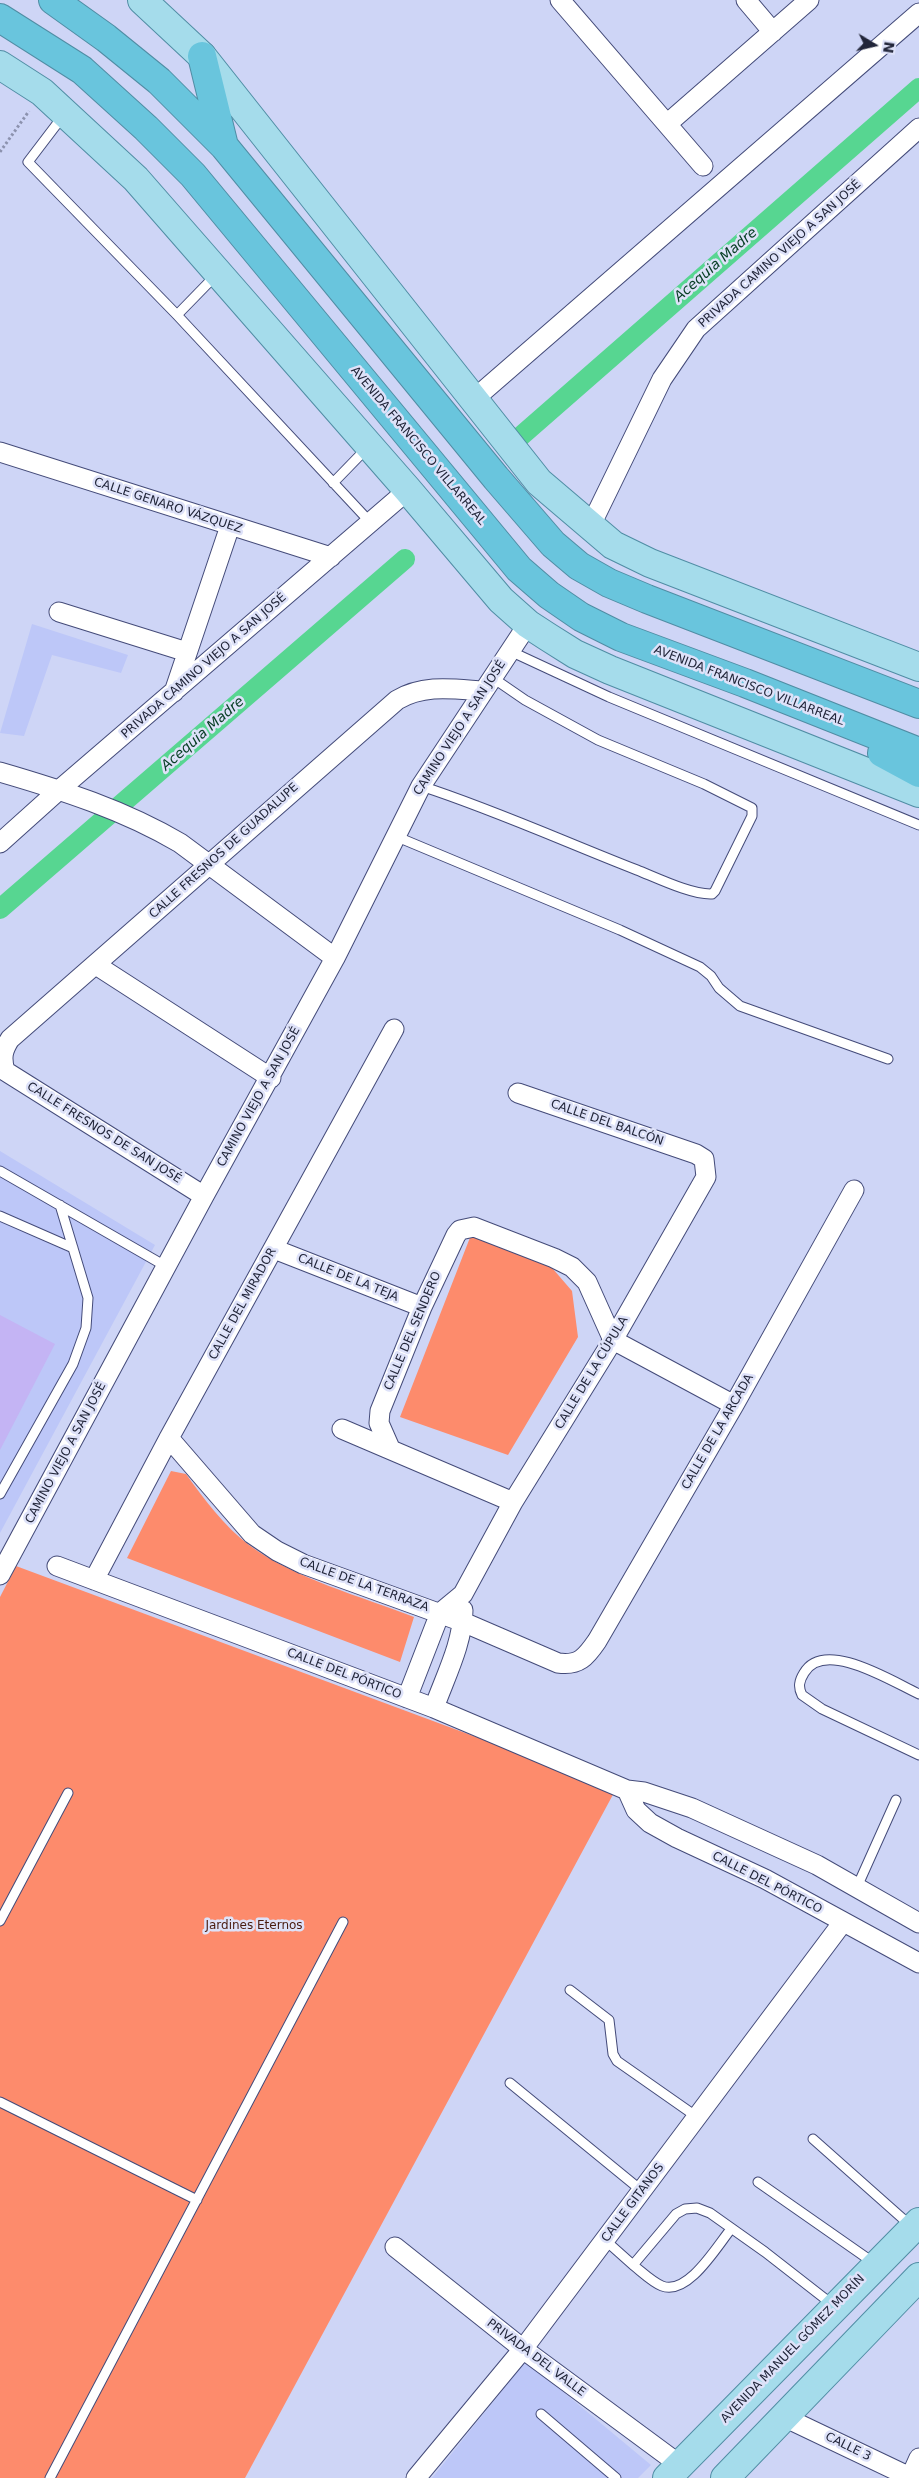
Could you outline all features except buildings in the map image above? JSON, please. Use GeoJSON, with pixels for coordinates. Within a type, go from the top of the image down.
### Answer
{"type":"FeatureCollection","features":[{"type":"Feature","properties":{"kind":"highway"},"geometry":{"type":"LineString","coordinates":[[53,0],[106,38],[159,81],[224,146],[496,478],[553,544],[579,566],[609,583],[919,704]]}},
{"type":"Feature","properties":{"kind":"highway","name":"AVENIDA FRANCISCO VILLARREAL"},"geometry":{"type":"LineString","coordinates":[[0,18],[82,70],[146,128],[193,176],[519,569],[534,582],[581,617],[621,637],[745,682],[919,752]]}},
{"type":"Feature","properties":{"kind":"highway"},"geometry":{"type":"LineString","coordinates":[[202,56],[224,146]]}},
{"type":"Feature","properties":{"kind":"highway"},"geometry":{"type":"LineString","coordinates":[[745,682],[919,773]]}},
{"type":"Feature","properties":{"kind":"main road"},"geometry":{"type":"LineString","coordinates":[[142,0],[202,56],[539,482],[590,527],[612,545],[650,563],[919,667]]}},
{"type":"Feature","properties":{"kind":"main road"},"geometry":{"type":"LineString","coordinates":[[0,65],[42,92],[136,178],[408,490],[501,600],[528,624],[576,654],[610,670],[919,793]]}},
{"type":"Feature","properties":{"kind":"main road","name":"AVENIDA MANUEL GÓMEZ MORÍN"},"geometry":{"type":"LineString","coordinates":[[674,2472],[916,2224]]}},
{"type":"Feature","properties":{"kind":"main road"},"geometry":{"type":"LineString","coordinates":[[725,2478],[919,2277]]}},
{"type":"Feature","properties":{"kind":"street"},"geometry":{"type":"LineString","coordinates":[[560,0],[703,166]]}},
{"type":"Feature","properties":{"kind":"street"},"geometry":{"type":"LineString","coordinates":[[746,0],[773,32]]}},
{"type":"Feature","properties":{"kind":"street"},"geometry":{"type":"LineString","coordinates":[[667,124],[809,0]]}},
{"type":"Feature","properties":{"kind":"street"},"geometry":{"type":"LineString","coordinates":[[473,400],[919,13]]}},
{"type":"Feature","properties":{"kind":"street","name":"PRIVADA CAMINO VIEJO A SAN JOSÉ"},"geometry":{"type":"LineString","coordinates":[[590,527],[662,379],[696,329],[919,128]]}},
{"type":"Feature","properties":{"kind":"street","name":"CALLE GENARO VÁZQUEZ"},"geometry":{"type":"LineString","coordinates":[[2,458],[331,556]]}},
{"type":"Feature","properties":{"kind":"street","name":"PRIVADA CAMINO VIEJO A SAN JOSÉ"},"geometry":{"type":"LineString","coordinates":[[0,844],[59,790],[408,490]]}},
{"type":"Feature","properties":{"kind":"street"},"geometry":{"type":"LineString","coordinates":[[173,693],[230,526]]}},
{"type":"Feature","properties":{"kind":"street"},"geometry":{"type":"LineString","coordinates":[[59,612],[187,652]]}},
{"type":"Feature","properties":{"kind":"street","name":"CAMINO VIEJO A SAN JOSÉ"},"geometry":{"type":"LineString","coordinates":[[0,1575],[204,1196],[271,1078],[335,958],[421,786],[528,624]]}},
{"type":"Feature","properties":{"kind":"street","name":"CALLE FRESNOS DE GUADALUPE"},"geometry":{"type":"LineString","coordinates":[[5,1071],[2,1059],[4,1048],[10,1038],[96,965],[207,864],[397,700],[409,693],[423,690],[488,685]]}},
{"type":"Feature","properties":{"kind":"street"},"geometry":{"type":"LineString","coordinates":[[0,772],[59,790],[126,815],[180,842],[335,958]]}},
{"type":"Feature","properties":{"kind":"street"},"geometry":{"type":"LineString","coordinates":[[96,965],[271,1078]]}},
{"type":"Feature","properties":{"kind":"street","name":"CALLE DEL MIRADOR"},"geometry":{"type":"LineString","coordinates":[[94,1580],[169,1438],[394,1029]]}},
{"type":"Feature","properties":{"kind":"street","name":"CALLE FRESNOS DE SAN JOSÉ"},"geometry":{"type":"LineString","coordinates":[[5,1071],[204,1196]]}},
{"type":"Feature","properties":{"kind":"street","name":"CALLE DEL BALCÓN"},"geometry":{"type":"LineString","coordinates":[[518,1093],[696,1154]]}},
{"type":"Feature","properties":{"kind":"street","name":"CALLE DE LA CÚPULA"},"geometry":{"type":"LineString","coordinates":[[407,1698],[440,1613],[463,1594],[513,1502],[613,1340],[702,1187],[706,1177],[704,1159],[696,1154]]}},
{"type":"Feature","properties":{"kind":"street","name":"CALLE DE LA ARCADA"},"geometry":{"type":"LineString","coordinates":[[571,1665],[581,1660],[597,1641],[734,1405],[854,1190]]}},
{"type":"Feature","properties":{"kind":"street","name":"CALLE DEL SENDERO"},"geometry":{"type":"LineString","coordinates":[[390,1448],[379,1423],[380,1411],[422,1307],[460,1230],[474,1227],[554,1258],[572,1267],[587,1282],[613,1340]]}},
{"type":"Feature","properties":{"kind":"street","name":"CALLE DE LA TEJA"},"geometry":{"type":"LineString","coordinates":[[274,1249],[422,1307]]}},
{"type":"Feature","properties":{"kind":"street"},"geometry":{"type":"LineString","coordinates":[[613,1340],[734,1405]]}},
{"type":"Feature","properties":{"kind":"street"},"geometry":{"type":"LineString","coordinates":[[342,1429],[513,1502]]}},
{"type":"Feature","properties":{"kind":"street","name":"CALLE DE LA TERRAZA"},"geometry":{"type":"LineString","coordinates":[[169,1438],[252,1534],[277,1551],[303,1564],[463,1622],[558,1663],[571,1665]]}},
{"type":"Feature","properties":{"kind":"street","name":"CALLE DEL PÓRTICO"},"geometry":{"type":"LineString","coordinates":[[57,1566],[434,1708],[627,1790],[644,1792],[692,1808],[817,1865],[919,1923]]}},
{"type":"Feature","properties":{"kind":"street","name":"CALLE DE LA CÚPULA"},"geometry":{"type":"LineString","coordinates":[[434,1708],[463,1622],[463,1594]]}},
{"type":"Feature","properties":{"kind":"street","name":"CALLE DEL PÓRTICO"},"geometry":{"type":"LineString","coordinates":[[627,1790],[636,1810],[650,1823],[765,1879],[919,1963]]}},
{"type":"Feature","properties":{"kind":"street","name":"CALLE GITANOS"},"geometry":{"type":"LineString","coordinates":[[416,2478],[523,2349],[843,1922]]}},
{"type":"Feature","properties":{"kind":"street","name":"PRIVADA DEL VALLE"},"geometry":{"type":"LineString","coordinates":[[395,2247],[674,2472]]}},
{"type":"Feature","properties":{"kind":"street","name":"CALLE 3"},"geometry":{"type":"LineString","coordinates":[[784,2417],[911,2478]]}},
{"type":"Feature","properties":{"kind":"street"},"geometry":{"type":"LineString","coordinates":[[911,2478],[919,2458]]}},
{"type":"Feature","properties":{"kind":"lane"},"geometry":{"type":"LineString","coordinates":[[65,114],[28,162],[177,315],[370,522]]}},
{"type":"Feature","properties":{"kind":"lane"},"geometry":{"type":"LineString","coordinates":[[177,315],[218,273]]}},
{"type":"Feature","properties":{"kind":"lane"},"geometry":{"type":"LineString","coordinates":[[333,483],[369,446]]}},
{"type":"Feature","properties":{"kind":"lane"},"geometry":{"type":"LineString","coordinates":[[510,651],[608,697],[919,826]]}},
{"type":"Feature","properties":{"kind":"lane"},"geometry":{"type":"LineString","coordinates":[[421,786],[505,816],[661,880],[702,894],[712,894],[716,891],[752,816],[752,808],[704,784],[598,740],[525,700],[488,685]]}},
{"type":"Feature","properties":{"kind":"lane"},"geometry":{"type":"LineString","coordinates":[[395,836],[620,930],[700,967],[719,988],[740,1006],[888,1059]]}},
{"type":"Feature","properties":{"kind":"lane"},"geometry":{"type":"LineString","coordinates":[[0,1171],[167,1267]]}},
{"type":"Feature","properties":{"kind":"lane"},"geometry":{"type":"LineString","coordinates":[[0,1494],[73,1364],[86,1328],[88,1298],[60,1205]]}},
{"type":"Feature","properties":{"kind":"lane"},"geometry":{"type":"LineString","coordinates":[[0,1216],[73,1248]]}},
{"type":"Feature","properties":{"kind":"lane"},"geometry":{"type":"LineString","coordinates":[[919,1694],[845,1660],[823,1659],[815,1662],[808,1667],[800,1682],[802,1695],[822,1709],[919,1755]]}},
{"type":"Feature","properties":{"kind":"lane"},"geometry":{"type":"LineString","coordinates":[[0,1921],[68,1793]]}},
{"type":"Feature","properties":{"kind":"lane"},"geometry":{"type":"LineString","coordinates":[[857,1887],[896,1800]]}},
{"type":"Feature","properties":{"kind":"lane"},"geometry":{"type":"LineString","coordinates":[[50,2478],[343,1922]]}},
{"type":"Feature","properties":{"kind":"lane"},"geometry":{"type":"LineString","coordinates":[[570,1990],[609,2020],[614,2054],[617,2061],[697,2117]]}},
{"type":"Feature","properties":{"kind":"lane"},"geometry":{"type":"LineString","coordinates":[[510,2083],[642,2191]]}},
{"type":"Feature","properties":{"kind":"lane"},"geometry":{"type":"LineString","coordinates":[[0,2102],[197,2200]]}},
{"type":"Feature","properties":{"kind":"lane"},"geometry":{"type":"LineString","coordinates":[[813,2139],[916,2224]]}},
{"type":"Feature","properties":{"kind":"lane"},"geometry":{"type":"LineString","coordinates":[[758,2182],[876,2264]]}},
{"type":"Feature","properties":{"kind":"lane"},"geometry":{"type":"LineString","coordinates":[[633,2265],[676,2214],[685,2209],[697,2208],[710,2213],[765,2252],[835,2307]]}},
{"type":"Feature","properties":{"kind":"lane"},"geometry":{"type":"LineString","coordinates":[[605,2240],[633,2265],[663,2286],[676,2288],[689,2281],[731,2229]]}},
{"type":"Feature","properties":{"kind":"lane"},"geometry":{"type":"LineString","coordinates":[[542,2414],[616,2478]]}},
{"type":"Feature","properties":{"kind":"path"},"geometry":{"type":"LineString","coordinates":[[0,152],[42,92]]}},
{"type":"Feature","properties":{"kind":"shaded area"},"geometry":{"type":"Polygon","coordinates":[[[32,624],[128,655],[121,673],[52,655],[24,736],[0,733],[32,624]]]}},
{"type":"Feature","properties":{"kind":"shaded area"},"geometry":{"type":"Polygon","coordinates":[[[0,1151],[155,1245],[0,1533],[0,1151]]]}},
{"type":"Feature","properties":{"kind":"shaded area"},"geometry":{"type":"Polygon","coordinates":[[[526,2361],[651,2465],[638,2478],[432,2478],[526,2361]]]}},
{"type":"Feature","properties":{"kind":"green space"},"geometry":{"type":"Polygon","coordinates":[[[471,1235],[547,1262],[572,1291],[578,1337],[508,1455],[400,1417],[471,1235]]]}},
{"type":"Feature","properties":{"kind":"green space"},"geometry":{"type":"Polygon","coordinates":[[[171,1471],[186,1474],[223,1521],[240,1538],[267,1557],[329,1586],[414,1617],[400,1662],[127,1558],[171,1471]]]}},
{"type":"Feature","properties":{"kind":"green space","name":"Jardines Eternos"},"geometry":{"type":"Polygon","coordinates":[[[16,1566],[616,1789],[245,2478],[0,2478],[0,1597],[16,1566]]]}},
{"type":"Feature","properties":{"kind":"waterway","name":"Acequia Madre"},"geometry":{"type":"LineString","coordinates":[[513,443],[919,88]]}},
{"type":"Feature","properties":{"kind":"waterway","name":"Acequia Madre"},"geometry":{"type":"LineString","coordinates":[[0,909],[405,559]]}}]}
